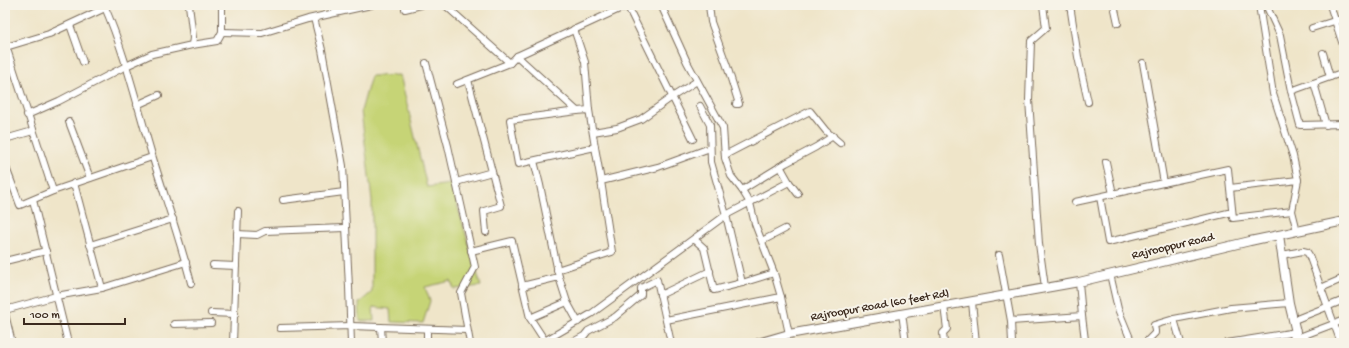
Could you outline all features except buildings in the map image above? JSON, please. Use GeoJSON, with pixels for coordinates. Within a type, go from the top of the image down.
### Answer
{"type":"FeatureCollection","features":[{"type":"Feature","properties":{"kind":"main road","name":"Rajrooppur Road"},"geometry":{"type":"LineString","coordinates":[[1007,295],[1044,287],[1079,282],[1344,221]]}},
{"type":"Feature","properties":{"kind":"main road"},"geometry":{"type":"LineString","coordinates":[[1279,235],[1288,303],[1294,320],[1295,338]]}},
{"type":"Feature","properties":{"kind":"main road","name":"Rajroopur Road (60 feet Rd)"},"geometry":{"type":"LineString","coordinates":[[758,343],[767,342],[789,334],[1007,295]]}},
{"type":"Feature","properties":{"kind":"street"},"geometry":{"type":"LineString","coordinates":[[189,5],[193,38],[192,45]]}},
{"type":"Feature","properties":{"kind":"street"},"geometry":{"type":"LineString","coordinates":[[27,115],[59,102],[126,66],[152,54],[218,41],[222,32],[222,5]]}},
{"type":"Feature","properties":{"kind":"street"},"geometry":{"type":"LineString","coordinates":[[222,32],[262,33],[314,18],[372,5]]}},
{"type":"Feature","properties":{"kind":"street"},"geometry":{"type":"LineString","coordinates":[[405,9],[421,5]]}},
{"type":"Feature","properties":{"kind":"street"},"geometry":{"type":"LineString","coordinates":[[445,5],[510,62]]}},
{"type":"Feature","properties":{"kind":"street"},"geometry":{"type":"LineString","coordinates":[[457,84],[510,62],[517,56],[627,5],[693,139]]}},
{"type":"Feature","properties":{"kind":"street"},"geometry":{"type":"LineString","coordinates":[[661,5],[687,62],[722,128],[725,155],[730,176],[742,190],[750,203],[755,224],[774,273],[789,334]]}},
{"type":"Feature","properties":{"kind":"street"},"geometry":{"type":"LineString","coordinates":[[709,5],[711,22],[739,104],[736,104]]}},
{"type":"Feature","properties":{"kind":"street"},"geometry":{"type":"LineString","coordinates":[[1042,5],[1046,28],[1031,41],[1029,100],[1039,244],[1044,287]]}},
{"type":"Feature","properties":{"kind":"street"},"geometry":{"type":"LineString","coordinates":[[1070,5],[1078,57],[1088,102]]}},
{"type":"Feature","properties":{"kind":"street"},"geometry":{"type":"LineString","coordinates":[[1114,5],[1118,23]]}},
{"type":"Feature","properties":{"kind":"street"},"geometry":{"type":"LineString","coordinates":[[1330,5],[1344,48]]}},
{"type":"Feature","properties":{"kind":"street"},"geometry":{"type":"LineString","coordinates":[[53,191],[27,115],[6,45],[49,34],[70,25],[105,6],[126,66],[152,157],[186,262],[191,283]]}},
{"type":"Feature","properties":{"kind":"street"},"geometry":{"type":"LineString","coordinates":[[1297,231],[1292,211],[1298,180],[1293,156],[1273,94],[1260,7],[1269,6],[1280,34],[1291,91],[1300,124],[1344,124]]}},
{"type":"Feature","properties":{"kind":"street"},"geometry":{"type":"LineString","coordinates":[[314,18],[322,50],[343,166],[351,343]]}},
{"type":"Feature","properties":{"kind":"street"},"geometry":{"type":"LineString","coordinates":[[1312,28],[1344,18]]}},
{"type":"Feature","properties":{"kind":"street"},"geometry":{"type":"LineString","coordinates":[[70,25],[83,62]]}},
{"type":"Feature","properties":{"kind":"street"},"geometry":{"type":"LineString","coordinates":[[522,286],[612,252],[589,110],[585,62],[574,30]]}},
{"type":"Feature","properties":{"kind":"street"},"geometry":{"type":"LineString","coordinates":[[1323,53],[1330,77]]}},
{"type":"Feature","properties":{"kind":"street"},"geometry":{"type":"LineString","coordinates":[[517,56],[577,111]]}},
{"type":"Feature","properties":{"kind":"street"},"geometry":{"type":"LineString","coordinates":[[426,63],[456,182],[475,267],[461,294],[470,343]]}},
{"type":"Feature","properties":{"kind":"street"},"geometry":{"type":"LineString","coordinates":[[1143,63],[1164,183]]}},
{"type":"Feature","properties":{"kind":"street"},"geometry":{"type":"LineString","coordinates":[[1291,91],[1344,72]]}},
{"type":"Feature","properties":{"kind":"street"},"geometry":{"type":"LineString","coordinates":[[468,80],[501,206],[484,211],[486,232]]}},
{"type":"Feature","properties":{"kind":"street"},"geometry":{"type":"LineString","coordinates":[[593,132],[617,128],[640,119],[697,81]]}},
{"type":"Feature","properties":{"kind":"street"},"geometry":{"type":"LineString","coordinates":[[1314,83],[1326,125]]}},
{"type":"Feature","properties":{"kind":"street"},"geometry":{"type":"LineString","coordinates":[[137,105],[159,95]]}},
{"type":"Feature","properties":{"kind":"street"},"geometry":{"type":"LineString","coordinates":[[700,106],[710,125],[711,162],[726,215],[742,283]]}},
{"type":"Feature","properties":{"kind":"street"},"geometry":{"type":"LineString","coordinates":[[589,110],[510,120],[518,164],[595,147]]}},
{"type":"Feature","properties":{"kind":"street"},"geometry":{"type":"LineString","coordinates":[[725,155],[810,111],[826,131],[840,143]]}},
{"type":"Feature","properties":{"kind":"street"},"geometry":{"type":"LineString","coordinates":[[69,122],[90,178]]}},
{"type":"Feature","properties":{"kind":"street"},"geometry":{"type":"LineString","coordinates":[[5,139],[33,131]]}},
{"type":"Feature","properties":{"kind":"street"},"geometry":{"type":"LineString","coordinates":[[742,190],[780,166],[833,136]]}},
{"type":"Feature","properties":{"kind":"street"},"geometry":{"type":"LineString","coordinates":[[601,181],[658,167],[710,148]]}},
{"type":"Feature","properties":{"kind":"street"},"geometry":{"type":"LineString","coordinates":[[5,165],[20,205],[74,183],[152,157]]}},
{"type":"Feature","properties":{"kind":"street"},"geometry":{"type":"LineString","coordinates":[[534,161],[558,273],[567,302],[578,322]]}},
{"type":"Feature","properties":{"kind":"street"},"geometry":{"type":"LineString","coordinates":[[1106,162],[1113,194]]}},
{"type":"Feature","properties":{"kind":"street"},"geometry":{"type":"LineString","coordinates":[[780,166],[798,194]]}},
{"type":"Feature","properties":{"kind":"street"},"geometry":{"type":"LineString","coordinates":[[1075,202],[1228,168],[1233,218],[1292,211]]}},
{"type":"Feature","properties":{"kind":"street"},"geometry":{"type":"LineString","coordinates":[[456,182],[492,172]]}},
{"type":"Feature","properties":{"kind":"street"},"geometry":{"type":"LineString","coordinates":[[1230,188],[1298,180]]}},
{"type":"Feature","properties":{"kind":"street"},"geometry":{"type":"LineString","coordinates":[[471,251],[512,241],[530,318],[543,342],[590,314],[726,215],[789,182]]}},
{"type":"Feature","properties":{"kind":"street"},"geometry":{"type":"LineString","coordinates":[[74,183],[102,288]]}},
{"type":"Feature","properties":{"kind":"street"},"geometry":{"type":"LineString","coordinates":[[283,200],[344,192]]}},
{"type":"Feature","properties":{"kind":"street"},"geometry":{"type":"LineString","coordinates":[[1100,197],[1108,242],[1232,212]]}},
{"type":"Feature","properties":{"kind":"street"},"geometry":{"type":"LineString","coordinates":[[33,200],[68,343]]}},
{"type":"Feature","properties":{"kind":"street"},"geometry":{"type":"LineString","coordinates":[[233,343],[238,211]]}},
{"type":"Feature","properties":{"kind":"street"},"geometry":{"type":"LineString","coordinates":[[90,245],[173,219]]}},
{"type":"Feature","properties":{"kind":"street"},"geometry":{"type":"LineString","coordinates":[[237,234],[257,235],[265,231],[345,228]]}},
{"type":"Feature","properties":{"kind":"street"},"geometry":{"type":"LineString","coordinates":[[762,241],[785,229]]}},
{"type":"Feature","properties":{"kind":"street"},"geometry":{"type":"LineString","coordinates":[[694,239],[704,248],[714,290],[774,273]]}},
{"type":"Feature","properties":{"kind":"street"},"geometry":{"type":"LineString","coordinates":[[1282,255],[1303,251],[1307,252],[1341,343]]}},
{"type":"Feature","properties":{"kind":"street"},"geometry":{"type":"LineString","coordinates":[[5,261],[46,252]]}},
{"type":"Feature","properties":{"kind":"street"},"geometry":{"type":"LineString","coordinates":[[999,255],[1011,322],[1012,343]]}},
{"type":"Feature","properties":{"kind":"street"},"geometry":{"type":"LineString","coordinates":[[5,310],[56,296],[102,288],[186,262]]}},
{"type":"Feature","properties":{"kind":"street"},"geometry":{"type":"LineString","coordinates":[[213,265],[236,266]]}},
{"type":"Feature","properties":{"kind":"street"},"geometry":{"type":"LineString","coordinates":[[660,295],[710,271]]}},
{"type":"Feature","properties":{"kind":"street"},"geometry":{"type":"LineString","coordinates":[[1110,274],[1118,308],[1132,343]]}},
{"type":"Feature","properties":{"kind":"street"},"geometry":{"type":"LineString","coordinates":[[1320,288],[1344,278]]}},
{"type":"Feature","properties":{"kind":"street"},"geometry":{"type":"LineString","coordinates":[[571,343],[584,336],[588,331],[615,317],[641,295],[641,288],[657,280],[671,343]]}},
{"type":"Feature","properties":{"kind":"street"},"geometry":{"type":"LineString","coordinates":[[1079,282],[1085,340]]}},
{"type":"Feature","properties":{"kind":"street"},"geometry":{"type":"LineString","coordinates":[[666,320],[781,297]]}},
{"type":"Feature","properties":{"kind":"street"},"geometry":{"type":"LineString","coordinates":[[1294,320],[1344,300]]}},
{"type":"Feature","properties":{"kind":"street"},"geometry":{"type":"LineString","coordinates":[[530,318],[567,302]]}},
{"type":"Feature","properties":{"kind":"street"},"geometry":{"type":"LineString","coordinates":[[972,302],[976,343]]}},
{"type":"Feature","properties":{"kind":"street"},"geometry":{"type":"LineString","coordinates":[[1145,343],[1155,331],[1154,325],[1174,319],[1231,308],[1288,303]]}},
{"type":"Feature","properties":{"kind":"street"},"geometry":{"type":"LineString","coordinates":[[944,306],[947,329],[943,334],[944,343]]}},
{"type":"Feature","properties":{"kind":"street"},"geometry":{"type":"LineString","coordinates":[[211,313],[235,314]]}},
{"type":"Feature","properties":{"kind":"street"},"geometry":{"type":"LineString","coordinates":[[902,313],[906,343]]}},
{"type":"Feature","properties":{"kind":"street"},"geometry":{"type":"LineString","coordinates":[[5,314],[12,343]]}},
{"type":"Feature","properties":{"kind":"street"},"geometry":{"type":"LineString","coordinates":[[1011,322],[1082,316]]}},
{"type":"Feature","properties":{"kind":"street"},"geometry":{"type":"LineString","coordinates":[[1174,319],[1181,343]]}},
{"type":"Feature","properties":{"kind":"street"},"geometry":{"type":"LineString","coordinates":[[1227,343],[1295,338],[1344,320]]}},
{"type":"Feature","properties":{"kind":"street"},"geometry":{"type":"LineString","coordinates":[[174,324],[211,323]]}},
{"type":"Feature","properties":{"kind":"street"},"geometry":{"type":"LineString","coordinates":[[280,328],[351,326],[467,330]]}},
{"type":"Feature","properties":{"kind":"street"},"geometry":{"type":"LineString","coordinates":[[381,327],[382,343]]}},
{"type":"Feature","properties":{"kind":"street"},"geometry":{"type":"LineString","coordinates":[[427,329],[427,343]]}},
{"type":"Feature","properties":{"kind":"green space"},"geometry":{"type":"Polygon","coordinates":[[[400,75],[427,187],[451,184],[481,286],[454,289],[451,281],[425,287],[430,301],[423,323],[391,322],[390,309],[373,307],[374,321],[360,321],[359,303],[372,292],[372,200],[361,111],[371,76],[400,75]]]}}]}
